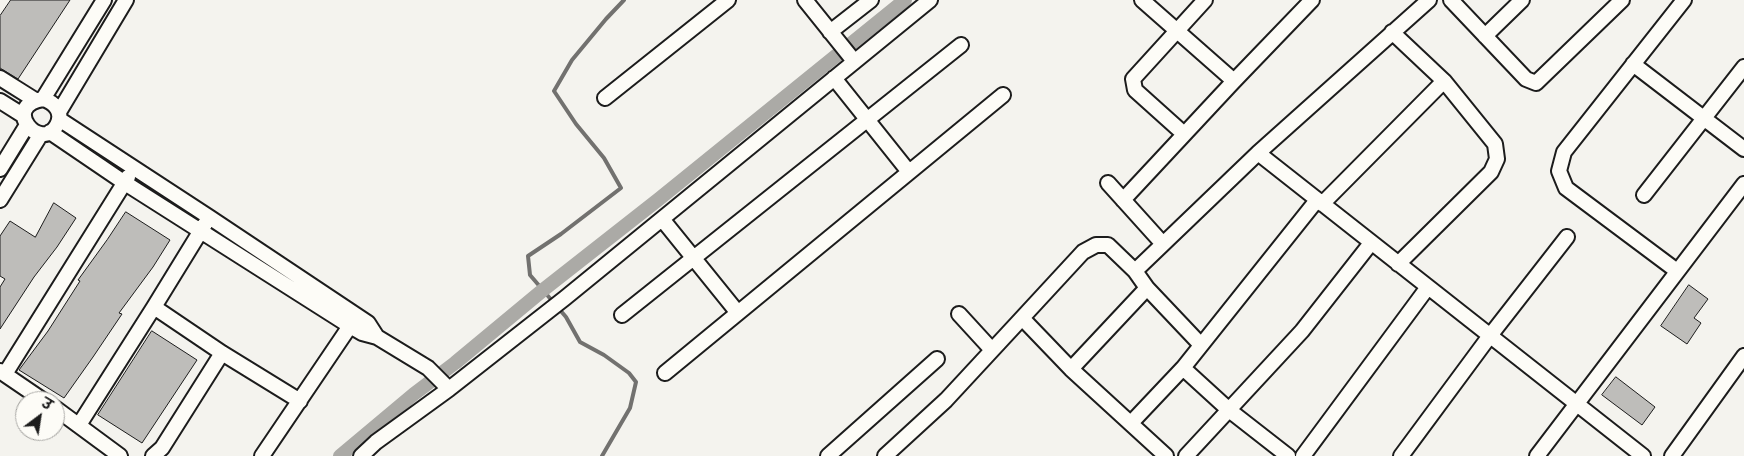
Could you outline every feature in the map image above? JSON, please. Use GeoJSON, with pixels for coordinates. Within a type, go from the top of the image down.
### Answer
{"type":"FeatureCollection","features":[{"type":"Feature","properties":{"kind":"street"},"geometry":{"type":"LineString","coordinates":[[0,169],[25,121],[25,110],[29,104],[39,99],[104,0]]}},
{"type":"Feature","properties":{"kind":"street"},"geometry":{"type":"LineString","coordinates":[[0,200],[45,133],[56,127],[59,116],[126,0]]}},
{"type":"Feature","properties":{"kind":"street"},"geometry":{"type":"LineString","coordinates":[[605,98],[728,0]]}},
{"type":"Feature","properties":{"kind":"street"},"geometry":{"type":"LineString","coordinates":[[805,0],[851,58]]}},
{"type":"Feature","properties":{"kind":"street"},"geometry":{"type":"LineString","coordinates":[[833,36],[871,0]]}},
{"type":"Feature","properties":{"kind":"street"},"geometry":{"type":"LineString","coordinates":[[361,456],[446,386],[566,298],[834,78],[851,58],[930,0]]}},
{"type":"Feature","properties":{"kind":"street"},"geometry":{"type":"LineString","coordinates":[[1142,0],[1234,80]]}},
{"type":"Feature","properties":{"kind":"street"},"geometry":{"type":"LineString","coordinates":[[1184,134],[1135,90],[1133,79],[1205,0]]}},
{"type":"Feature","properties":{"kind":"street"},"geometry":{"type":"LineString","coordinates":[[1123,200],[1234,80],[1312,0]]}},
{"type":"Feature","properties":{"kind":"street"},"geometry":{"type":"LineString","coordinates":[[1135,271],[1258,153],[1429,0]]}},
{"type":"Feature","properties":{"kind":"street"},"geometry":{"type":"LineString","coordinates":[[1451,0],[1526,79],[1536,83],[1622,0]]}},
{"type":"Feature","properties":{"kind":"street"},"geometry":{"type":"LineString","coordinates":[[1485,36],[1522,0]]}},
{"type":"Feature","properties":{"kind":"street"},"geometry":{"type":"LineString","coordinates":[[1676,272],[1566,188],[1559,171],[1564,152],[1684,0]]}},
{"type":"Feature","properties":{"kind":"street"},"geometry":{"type":"LineString","coordinates":[[1392,32],[1444,81],[1495,144],[1497,159],[1491,172],[1478,187],[1398,264]]}},
{"type":"Feature","properties":{"kind":"street"},"geometry":{"type":"LineString","coordinates":[[622,315],[961,45]]}},
{"type":"Feature","properties":{"kind":"street"},"geometry":{"type":"LineString","coordinates":[[1633,64],[1744,149]]}},
{"type":"Feature","properties":{"kind":"street"},"geometry":{"type":"LineString","coordinates":[[1644,195],[1744,68]]}},
{"type":"Feature","properties":{"kind":"street"},"geometry":{"type":"LineString","coordinates":[[0,78],[39,99],[50,101],[56,106],[59,116],[368,323],[377,337]]}},
{"type":"Feature","properties":{"kind":"street"},"geometry":{"type":"LineString","coordinates":[[834,78],[909,172]]}},
{"type":"Feature","properties":{"kind":"street"},"geometry":{"type":"LineString","coordinates":[[1131,423],[1183,368],[1320,202],[1444,81]]}},
{"type":"Feature","properties":{"kind":"street"},"geometry":{"type":"LineString","coordinates":[[665,373],[1003,95]]}},
{"type":"Feature","properties":{"kind":"street"},"geometry":{"type":"LineString","coordinates":[[0,101],[25,121],[30,130],[45,133],[350,326],[362,333],[377,337],[428,368],[446,386]]}},
{"type":"Feature","properties":{"kind":"street"},"geometry":{"type":"LineString","coordinates":[[1258,153],[1643,456]]}},
{"type":"Feature","properties":{"kind":"street"},"geometry":{"type":"LineString","coordinates":[[29,391],[3,373],[134,168]]}},
{"type":"Feature","properties":{"kind":"street"},"geometry":{"type":"LineString","coordinates":[[1108,183],[1163,244]]}},
{"type":"Feature","properties":{"kind":"street"},"geometry":{"type":"LineString","coordinates":[[1537,456],[1744,184]]}},
{"type":"Feature","properties":{"kind":"street"},"geometry":{"type":"LineString","coordinates":[[79,425],[209,217]]}},
{"type":"Feature","properties":{"kind":"street"},"geometry":{"type":"LineString","coordinates":[[662,219],[738,313]]}},
{"type":"Feature","properties":{"kind":"street"},"geometry":{"type":"LineString","coordinates":[[1401,456],[1490,336],[1567,237]]}},
{"type":"Feature","properties":{"kind":"street"},"geometry":{"type":"LineString","coordinates":[[1186,456],[1302,331],[1372,243]]}},
{"type":"Feature","properties":{"kind":"street"},"geometry":{"type":"LineString","coordinates":[[885,456],[946,400],[1083,252],[1096,245],[1108,245],[1116,251],[1201,345]]}},
{"type":"Feature","properties":{"kind":"street"},"geometry":{"type":"LineString","coordinates":[[1071,369],[1148,288]]}},
{"type":"Feature","properties":{"kind":"street"},"geometry":{"type":"LineString","coordinates":[[1303,456],[1428,288]]}},
{"type":"Feature","properties":{"kind":"street"},"geometry":{"type":"LineString","coordinates":[[154,307],[222,353],[300,401]]}},
{"type":"Feature","properties":{"kind":"street"},"geometry":{"type":"LineString","coordinates":[[960,314],[992,350]]}},
{"type":"Feature","properties":{"kind":"street"},"geometry":{"type":"LineString","coordinates":[[1022,318],[1071,369],[1166,456]]}},
{"type":"Feature","properties":{"kind":"street"},"geometry":{"type":"LineString","coordinates":[[262,456],[350,326]]}},
{"type":"Feature","properties":{"kind":"street"},"geometry":{"type":"LineString","coordinates":[[153,456],[162,448],[222,353]]}},
{"type":"Feature","properties":{"kind":"street"},"geometry":{"type":"LineString","coordinates":[[1672,456],[1744,356]]}},
{"type":"Feature","properties":{"kind":"street"},"geometry":{"type":"LineString","coordinates":[[828,456],[937,359]]}},
{"type":"Feature","properties":{"kind":"street"},"geometry":{"type":"LineString","coordinates":[[1183,368],[1229,410],[1288,456]]}},
{"type":"Feature","properties":{"kind":"street"},"geometry":{"type":"LineString","coordinates":[[65,415],[120,456]]}},
{"type":"Feature","properties":{"kind":"building"},"geometry":{"type":"Polygon","coordinates":[[[11,0],[70,0],[18,79],[0,68],[0,16],[11,0]]]}},
{"type":"Feature","properties":{"kind":"building"},"geometry":{"type":"Polygon","coordinates":[[[54,203],[76,218],[0,329],[0,287],[5,279],[0,276],[0,236],[10,221],[35,237],[54,203]]]}},
{"type":"Feature","properties":{"kind":"building"},"geometry":{"type":"Polygon","coordinates":[[[126,212],[170,240],[153,267],[119,313],[122,314],[65,397],[65,391],[53,391],[19,370],[48,331],[80,281],[78,280],[126,212]]]}},
{"type":"Feature","properties":{"kind":"building"},"geometry":{"type":"Polygon","coordinates":[[[1689,285],[1708,299],[1694,318],[1701,323],[1687,344],[1661,326],[1689,285]]]}},
{"type":"Feature","properties":{"kind":"building"},"geometry":{"type":"Polygon","coordinates":[[[152,331],[197,360],[142,443],[98,415],[152,331]]]}},
{"type":"Feature","properties":{"kind":"building"},"geometry":{"type":"Polygon","coordinates":[[[1616,377],[1655,407],[1642,425],[1602,395],[1616,377]]]}},
{"type":"Feature","properties":{"kind":"waterway"},"geometry":{"type":"LineString","coordinates":[[602,456],[630,408],[636,382],[629,373],[604,355],[580,342],[566,317],[530,275],[528,256],[561,234],[621,188],[604,158],[576,124],[554,91],[572,60],[624,0]]}},
{"type":"Feature","properties":{"kind":"waterway"},"geometry":{"type":"LineString","coordinates":[[340,456],[414,394],[905,0]]}}]}
